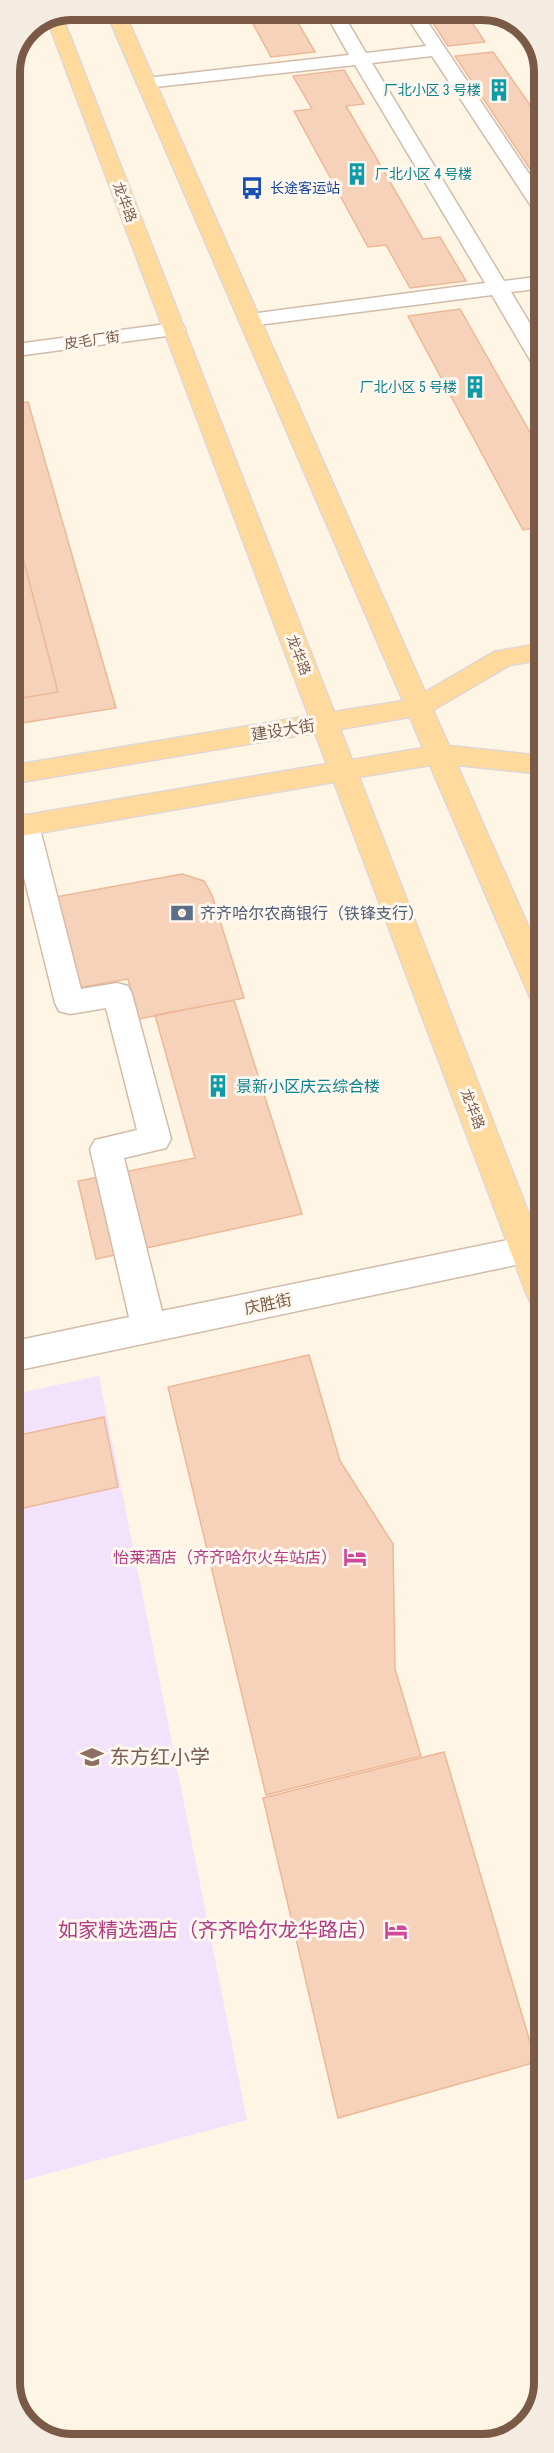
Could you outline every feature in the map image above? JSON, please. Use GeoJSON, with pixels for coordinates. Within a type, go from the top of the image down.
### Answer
{"type":"FeatureCollection","features":[{"type":"Feature","properties":{"kind":"main road"},"geometry":{"type":"LineString","coordinates":[[119,20],[534,971]]}},
{"type":"Feature","properties":{"kind":"main road","name":"龙华路"},"geometry":{"type":"LineString","coordinates":[[54,22],[344,770],[534,1269]]}},
{"type":"Feature","properties":{"kind":"main road","name":"建设大街"},"geometry":{"type":"LineString","coordinates":[[20,773],[419,707],[503,658],[534,653]]}},
{"type":"Feature","properties":{"kind":"main road"},"geometry":{"type":"LineString","coordinates":[[20,826],[440,754],[534,764]]}},
{"type":"Feature","properties":{"kind":"street"},"geometry":{"type":"LineString","coordinates":[[338,20],[534,348]]}},
{"type":"Feature","properties":{"kind":"street"},"geometry":{"type":"LineString","coordinates":[[417,20],[534,196]]}},
{"type":"Feature","properties":{"kind":"street"},"geometry":{"type":"LineString","coordinates":[[147,83],[436,50]]}},
{"type":"Feature","properties":{"kind":"street"},"geometry":{"type":"LineString","coordinates":[[250,320],[534,283]]}},
{"type":"Feature","properties":{"kind":"street","name":"皮毛厂街"},"geometry":{"type":"LineString","coordinates":[[20,350],[174,329]]}},
{"type":"Feature","properties":{"kind":"street"},"geometry":{"type":"LineString","coordinates":[[20,837],[70,1003],[117,994],[155,1139],[106,1149],[149,1328]]}},
{"type":"Feature","properties":{"kind":"street","name":"庆胜街"},"geometry":{"type":"LineString","coordinates":[[20,1355],[527,1250]]}},
{"type":"Feature","properties":{"kind":"shaded area","name":"东方红小学"},"geometry":{"type":"Polygon","coordinates":[[[99,1376],[247,2120],[20,2181],[20,1393],[99,1376]]]}},
{"type":"Feature","properties":{"kind":"building"},"geometry":{"type":"Polygon","coordinates":[[[251,20],[296,20],[315,52],[271,57],[251,20]]]}},
{"type":"Feature","properties":{"kind":"building"},"geometry":{"type":"Polygon","coordinates":[[[431,20],[470,20],[485,42],[448,46],[431,20]]]}},
{"type":"Feature","properties":{"kind":"building","name":"厂北小区 3 号楼"},"geometry":{"type":"Polygon","coordinates":[[[493,52],[534,111],[534,175],[455,56],[493,52]]]}},
{"type":"Feature","properties":{"kind":"building","name":"厂北小区 4 号楼"},"geometry":{"type":"Polygon","coordinates":[[[344,70],[364,104],[346,106],[423,239],[440,237],[466,281],[410,288],[386,245],[368,247],[294,111],[312,109],[293,76],[344,70]]]}},
{"type":"Feature","properties":{"kind":"building","name":"厂北小区 5 号楼"},"geometry":{"type":"Polygon","coordinates":[[[460,309],[534,439],[534,528],[523,530],[408,316],[460,309]]]}},
{"type":"Feature","properties":{"kind":"building"},"geometry":{"type":"Polygon","coordinates":[[[28,402],[116,708],[20,723],[20,403],[28,402]]]}},
{"type":"Feature","properties":{"kind":"building"},"geometry":{"type":"Polygon","coordinates":[[[20,546],[58,692],[20,698],[20,546]]]}},
{"type":"Feature","properties":{"kind":"building"},"geometry":{"type":"Polygon","coordinates":[[[182,874],[204,881],[212,895],[244,998],[139,1019],[128,979],[78,988],[55,897],[182,874]]]}},
{"type":"Feature","properties":{"kind":"building","name":"景新小区庆云综合楼"},"geometry":{"type":"Polygon","coordinates":[[[234,1000],[302,1214],[96,1259],[78,1181],[195,1158],[155,1015],[234,1000]]]}},
{"type":"Feature","properties":{"kind":"building","name":"怡莱酒店（齐齐哈尔火车站店）"},"geometry":{"type":"Polygon","coordinates":[[[309,1355],[340,1461],[393,1544],[395,1669],[421,1756],[266,1795],[168,1387],[309,1355]]]}},
{"type":"Feature","properties":{"kind":"building"},"geometry":{"type":"Polygon","coordinates":[[[104,1417],[118,1487],[20,1509],[20,1435],[104,1417]]]}},
{"type":"Feature","properties":{"kind":"building","name":"如家精选酒店（齐齐哈尔龙华路店）"},"geometry":{"type":"Polygon","coordinates":[[[444,1752],[534,2055],[534,2063],[338,2118],[263,1798],[444,1752]]]}},
{"type":"Feature","properties":{"kind":"place","name":"厂北小区 3 号楼"},"geometry":{"type":"Point","coordinates":[499,90]}},
{"type":"Feature","properties":{"kind":"place","name":"厂北小区 4 号楼"},"geometry":{"type":"Point","coordinates":[357,174]}},
{"type":"Feature","properties":{"kind":"place","name":"长途客运站"},"geometry":{"type":"Point","coordinates":[252,188]}},
{"type":"Feature","properties":{"kind":"place","name":"厂北小区 5 号楼"},"geometry":{"type":"Point","coordinates":[475,387]}},
{"type":"Feature","properties":{"kind":"place","name":"齐齐哈尔农商银行（铁锋支行）"},"geometry":{"type":"Point","coordinates":[182,913]}},
{"type":"Feature","properties":{"kind":"place","name":"景新小区庆云综合楼"},"geometry":{"type":"Point","coordinates":[218,1086]}},
{"type":"Feature","properties":{"kind":"place","name":"怡莱酒店（齐齐哈尔火车站店）"},"geometry":{"type":"Point","coordinates":[355,1557]}},
{"type":"Feature","properties":{"kind":"place","name":"东方红小学"},"geometry":{"type":"Point","coordinates":[92,1757]}},
{"type":"Feature","properties":{"kind":"place","name":"如家精选酒店（齐齐哈尔龙华路店）"},"geometry":{"type":"Point","coordinates":[396,1930]}}]}
